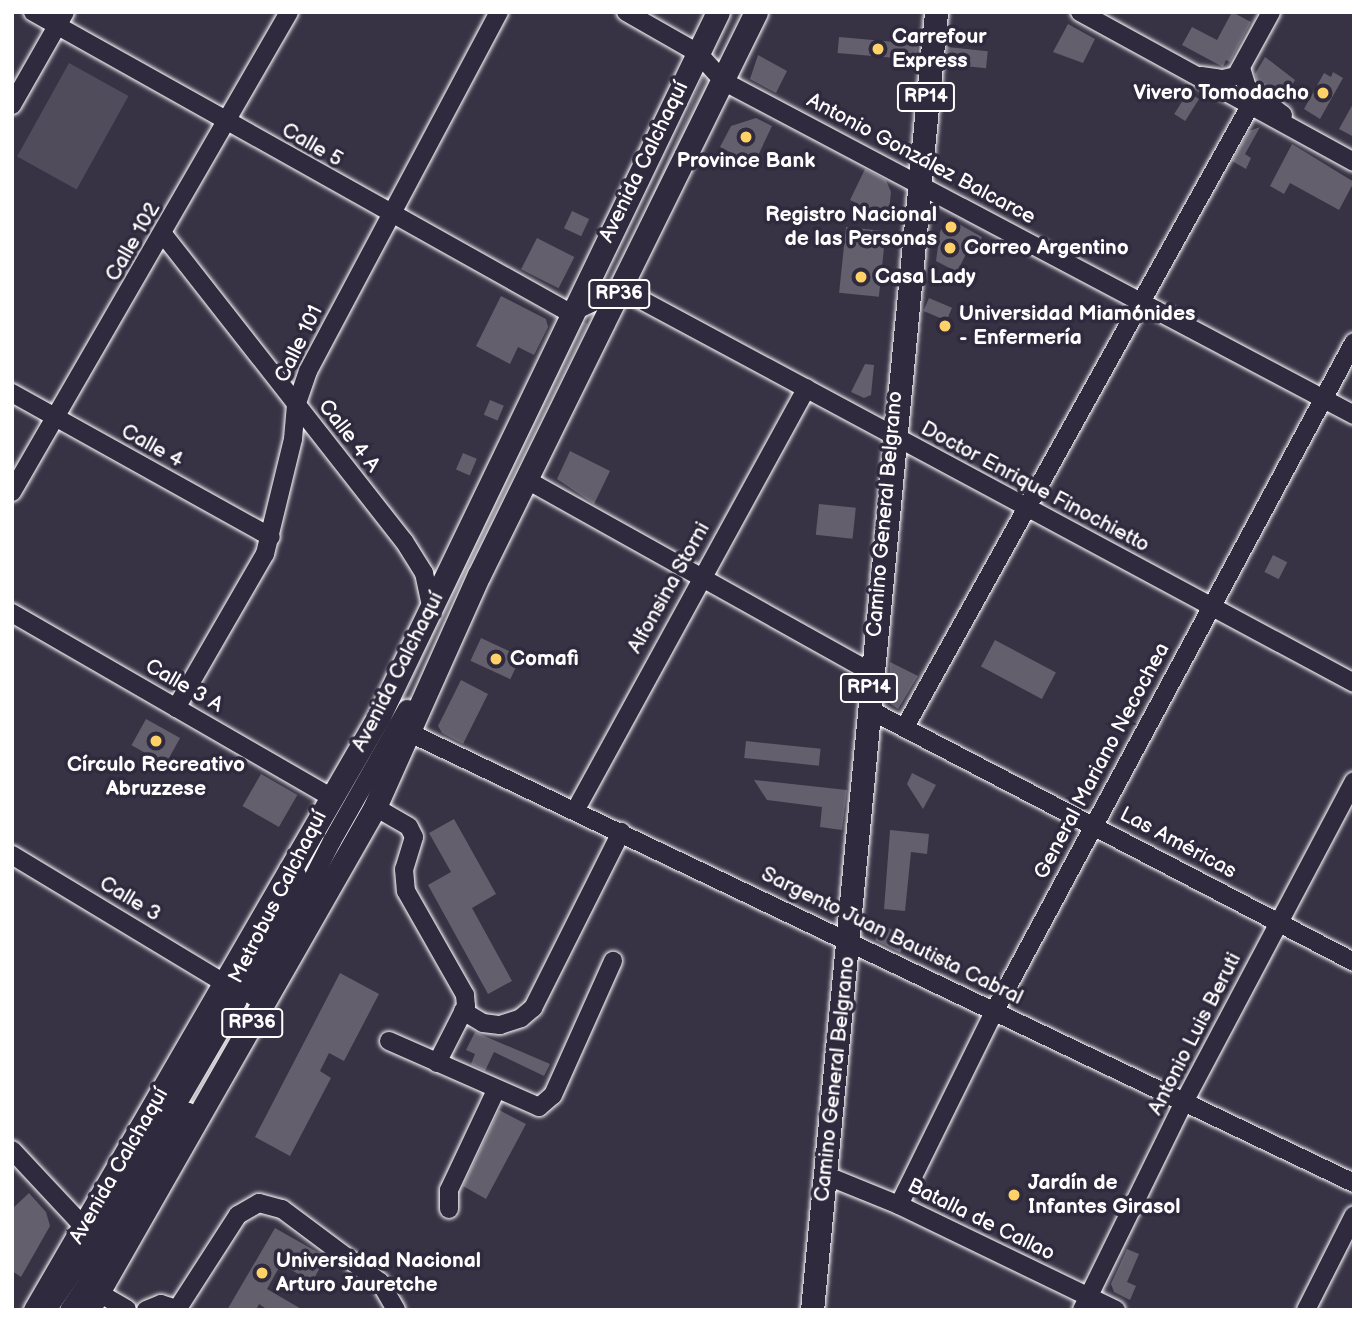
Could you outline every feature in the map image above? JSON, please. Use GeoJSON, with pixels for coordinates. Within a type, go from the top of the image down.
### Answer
{"type":"FeatureCollection","features":[{"type":"Feature","properties":{"kind":"main road","name":"Avenida Calchaquí"},"geometry":{"type":"LineString","coordinates":[[35,1310],[332,798],[391,691],[570,313],[718,12]]}},
{"type":"Feature","properties":{"kind":"main road","name":"Avenida Calchaquí"},"geometry":{"type":"LineString","coordinates":[[94,1301],[375,807],[404,731],[756,12]]}},
{"type":"Feature","properties":{"kind":"main road","name":"Camino General Belgrano"},"geometry":{"type":"LineString","coordinates":[[812,1310],[850,940],[870,672],[892,436],[936,12]]}},
{"type":"Feature","properties":{"kind":"main road"},"geometry":{"type":"LineString","coordinates":[[391,691],[390,714],[404,731]]}},
{"type":"Feature","properties":{"kind":"street","name":"Calle 5"},"geometry":{"type":"LineString","coordinates":[[33,12],[62,19],[228,123],[390,216],[570,313]]}},
{"type":"Feature","properties":{"kind":"street","name":"Calle 102"},"geometry":{"type":"LineString","coordinates":[[12,492],[228,123],[289,12]]}},
{"type":"Feature","properties":{"kind":"street","name":"Calle 101"},"geometry":{"type":"LineString","coordinates":[[176,708],[271,537],[296,406],[308,371],[499,12]]}},
{"type":"Feature","properties":{"kind":"street"},"geometry":{"type":"LineString","coordinates":[[626,12],[698,52]]}},
{"type":"Feature","properties":{"kind":"street"},"geometry":{"type":"LineString","coordinates":[[1080,12],[1249,108],[1260,109],[1354,162]]}},
{"type":"Feature","properties":{"kind":"street"},"geometry":{"type":"LineString","coordinates":[[1191,74],[1227,79],[1241,68],[1271,12]]}},
{"type":"Feature","properties":{"kind":"street"},"geometry":{"type":"LineString","coordinates":[[12,105],[62,19]]}},
{"type":"Feature","properties":{"kind":"street","name":"Antonio González Balcarce"},"geometry":{"type":"LineString","coordinates":[[698,52],[723,81],[917,181],[1354,415]]}},
{"type":"Feature","properties":{"kind":"street"},"geometry":{"type":"LineString","coordinates":[[1241,68],[1247,88],[1327,148]]}},
{"type":"Feature","properties":{"kind":"street"},"geometry":{"type":"LineString","coordinates":[[905,727],[1249,108]]}},
{"type":"Feature","properties":{"kind":"street","name":"Calle 4 A"},"geometry":{"type":"LineString","coordinates":[[163,234],[417,561],[431,607]]}},
{"type":"Feature","properties":{"kind":"street"},"geometry":{"type":"LineString","coordinates":[[570,313],[621,289]]}},
{"type":"Feature","properties":{"kind":"street","name":"Doctor Enrique Finochietto"},"geometry":{"type":"LineString","coordinates":[[621,289],[1354,683]]}},
{"type":"Feature","properties":{"kind":"street","name":"General Mariano Necochea"},"geometry":{"type":"LineString","coordinates":[[900,1205],[995,1010],[1209,606],[1354,342]]}},
{"type":"Feature","properties":{"kind":"street","name":"Alfonsina Storni"},"geometry":{"type":"LineString","coordinates":[[575,811],[701,576],[807,388]]}},
{"type":"Feature","properties":{"kind":"street","name":"Calle 4"},"geometry":{"type":"LineString","coordinates":[[12,393],[271,537]]}},
{"type":"Feature","properties":{"kind":"street"},"geometry":{"type":"LineString","coordinates":[[527,480],[870,672]]}},
{"type":"Feature","properties":{"kind":"street","name":"Calle 3 A"},"geometry":{"type":"LineString","coordinates":[[12,613],[332,798]]}},
{"type":"Feature","properties":{"kind":"street","name":"Las Américas"},"geometry":{"type":"LineString","coordinates":[[868,709],[1354,962]]}},
{"type":"Feature","properties":{"kind":"street","name":"Sargento Juan Bautista Cabral"},"geometry":{"type":"LineString","coordinates":[[404,731],[850,940],[1354,1183]]}},
{"type":"Feature","properties":{"kind":"street","name":"Metrobus Calchaquí"},"geometry":{"type":"LineString","coordinates":[[69,1310],[106,1255],[239,1022],[331,841],[404,731]]}},
{"type":"Feature","properties":{"kind":"street","name":"Antonio Luis Beruti"},"geometry":{"type":"LineString","coordinates":[[1085,1303],[1184,1102],[1354,781]]}},
{"type":"Feature","properties":{"kind":"street","name":"Metrobus Calchaquí"},"geometry":{"type":"LineString","coordinates":[[47,1310],[109,1221],[237,1002],[332,798]]}},
{"type":"Feature","properties":{"kind":"street"},"geometry":{"type":"LineString","coordinates":[[375,807],[404,821],[414,837],[404,869],[406,891],[465,995],[463,1012],[437,1063]]}},
{"type":"Feature","properties":{"kind":"street"},"geometry":{"type":"LineString","coordinates":[[463,1012],[483,1023],[500,1024],[521,1018],[533,1008],[621,832]]}},
{"type":"Feature","properties":{"kind":"street","name":"Calle 3"},"geometry":{"type":"LineString","coordinates":[[12,855],[224,983]]}},
{"type":"Feature","properties":{"kind":"street"},"geometry":{"type":"LineString","coordinates":[[388,1041],[531,1107],[546,1104],[613,961]]}},
{"type":"Feature","properties":{"kind":"street"},"geometry":{"type":"LineString","coordinates":[[456,1208],[449,1190],[496,1090]]}},
{"type":"Feature","properties":{"kind":"street"},"geometry":{"type":"LineString","coordinates":[[12,1150],[84,1227]]}},
{"type":"Feature","properties":{"kind":"street","name":"Batalla de Callao"},"geometry":{"type":"LineString","coordinates":[[825,1175],[900,1205],[1085,1303],[1116,1310]]}},
{"type":"Feature","properties":{"kind":"street"},"geometry":{"type":"LineString","coordinates":[[146,1310],[162,1304],[178,1309],[238,1215],[260,1203],[282,1209],[380,1282],[396,1310]]}},
{"type":"Feature","properties":{"kind":"street"},"geometry":{"type":"LineString","coordinates":[[1306,1310],[1354,1215]]}},
{"type":"Feature","properties":{"kind":"street"},"geometry":{"type":"LineString","coordinates":[[94,1301],[127,1309]]}},
{"type":"Feature","properties":{"kind":"shaded area"},"geometry":{"type":"Polygon","coordinates":[[[69,63],[128,96],[77,190],[17,157],[69,63]]]}},
{"type":"Feature","properties":{"kind":"shaded area"},"geometry":{"type":"Polygon","coordinates":[[[704,73],[711,76],[618,296],[611,293],[704,73]]]}},
{"type":"Feature","properties":{"kind":"shaded area"},"geometry":{"type":"Polygon","coordinates":[[[582,321],[588,324],[400,707],[438,617],[582,321]]]}},
{"type":"Feature","properties":{"kind":"building"},"geometry":{"type":"Polygon","coordinates":[[[1232,12],[1251,22],[1230,62],[1226,60],[1223,67],[1182,45],[1192,27],[1217,40],[1232,12]]]}},
{"type":"Feature","properties":{"kind":"building"},"geometry":{"type":"Polygon","coordinates":[[[1068,24],[1095,39],[1083,63],[1053,52],[1068,24]]]}},
{"type":"Feature","properties":{"kind":"building","name":"Carrefour Express"},"geometry":{"type":"Polygon","coordinates":[[[839,37],[918,44],[916,60],[838,53],[839,37]]]}},
{"type":"Feature","properties":{"kind":"building"},"geometry":{"type":"Polygon","coordinates":[[[947,47],[988,51],[986,68],[945,64],[947,47]]]}},
{"type":"Feature","properties":{"kind":"building"},"geometry":{"type":"Polygon","coordinates":[[[758,55],[787,71],[776,93],[750,79],[758,55]]]}},
{"type":"Feature","properties":{"kind":"building"},"geometry":{"type":"Polygon","coordinates":[[[1265,57],[1295,80],[1284,99],[1257,81],[1255,74],[1265,57]]]}},
{"type":"Feature","properties":{"kind":"building","name":"Vivero Tomodacho"},"geometry":{"type":"Polygon","coordinates":[[[1333,72],[1343,78],[1320,119],[1304,109],[1324,73],[1331,77],[1333,72]]]}},
{"type":"Feature","properties":{"kind":"building"},"geometry":{"type":"Polygon","coordinates":[[[1188,92],[1199,99],[1185,121],[1174,114],[1188,92]]]}},
{"type":"Feature","properties":{"kind":"building"},"geometry":{"type":"Polygon","coordinates":[[[1354,102],[1354,137],[1339,129],[1354,102]]]}},
{"type":"Feature","properties":{"kind":"building","name":"Province Bank"},"geometry":{"type":"Polygon","coordinates":[[[756,118],[772,126],[754,164],[720,147],[731,126],[756,118]]]}},
{"type":"Feature","properties":{"kind":"building"},"geometry":{"type":"Polygon","coordinates":[[[1260,127],[1245,154],[1251,158],[1246,169],[1232,161],[1249,131],[1260,127]]]}},
{"type":"Feature","properties":{"kind":"building"},"geometry":{"type":"Polygon","coordinates":[[[1292,144],[1354,182],[1339,210],[1290,183],[1284,194],[1270,186],[1292,144]]]}},
{"type":"Feature","properties":{"kind":"building"},"geometry":{"type":"Polygon","coordinates":[[[865,169],[886,180],[891,192],[888,220],[850,200],[865,169]]]}},
{"type":"Feature","properties":{"kind":"building"},"geometry":{"type":"Polygon","coordinates":[[[572,211],[589,219],[581,236],[564,228],[572,211]]]}},
{"type":"Feature","properties":{"kind":"building"},"geometry":{"type":"Polygon","coordinates":[[[948,218],[982,237],[975,251],[969,248],[957,272],[936,261],[940,232],[948,218]]]}},
{"type":"Feature","properties":{"kind":"building","name":"Casa Lady"},"geometry":{"type":"Polygon","coordinates":[[[846,227],[886,231],[879,297],[839,293],[846,227]]]}},
{"type":"Feature","properties":{"kind":"building"},"geometry":{"type":"Polygon","coordinates":[[[537,238],[574,257],[559,288],[521,269],[537,238]]]}},
{"type":"Feature","properties":{"kind":"building"},"geometry":{"type":"Polygon","coordinates":[[[501,296],[546,319],[548,327],[534,355],[518,347],[510,364],[476,346],[501,296]]]}},
{"type":"Feature","properties":{"kind":"building"},"geometry":{"type":"Polygon","coordinates":[[[929,298],[952,308],[947,321],[924,311],[929,298]]]}},
{"type":"Feature","properties":{"kind":"building"},"geometry":{"type":"Polygon","coordinates":[[[865,364],[874,365],[871,395],[864,398],[851,392],[865,364]]]}},
{"type":"Feature","properties":{"kind":"building"},"geometry":{"type":"Polygon","coordinates":[[[490,400],[504,406],[498,421],[484,415],[490,400]]]}},
{"type":"Feature","properties":{"kind":"building"},"geometry":{"type":"Polygon","coordinates":[[[570,451],[610,471],[594,504],[557,479],[570,451]]]}},
{"type":"Feature","properties":{"kind":"building"},"geometry":{"type":"Polygon","coordinates":[[[463,453],[477,459],[470,475],[456,470],[463,453]]]}},
{"type":"Feature","properties":{"kind":"building"},"geometry":{"type":"Polygon","coordinates":[[[819,504],[856,508],[853,539],[816,535],[819,504]]]}},
{"type":"Feature","properties":{"kind":"building"},"geometry":{"type":"Polygon","coordinates":[[[1273,555],[1287,562],[1279,579],[1264,572],[1273,555]]]}},
{"type":"Feature","properties":{"kind":"building","name":"Comafi"},"geometry":{"type":"Polygon","coordinates":[[[481,638],[521,657],[510,679],[470,661],[481,638]]]}},
{"type":"Feature","properties":{"kind":"building"},"geometry":{"type":"Polygon","coordinates":[[[995,640],[1056,672],[1042,699],[981,666],[995,640]]]}},
{"type":"Feature","properties":{"kind":"building"},"geometry":{"type":"Polygon","coordinates":[[[890,662],[918,676],[898,709],[888,702],[890,662]]]}},
{"type":"Feature","properties":{"kind":"building"},"geometry":{"type":"Polygon","coordinates":[[[461,680],[488,694],[463,744],[442,733],[438,726],[461,680]]]}},
{"type":"Feature","properties":{"kind":"building","name":"Círculo Recreativo Abruzzese"},"geometry":{"type":"Polygon","coordinates":[[[146,719],[180,738],[166,764],[131,745],[146,719]]]}},
{"type":"Feature","properties":{"kind":"building"},"geometry":{"type":"Polygon","coordinates":[[[746,741],[821,749],[819,766],[744,758],[746,741]]]}},
{"type":"Feature","properties":{"kind":"building"},"geometry":{"type":"Polygon","coordinates":[[[912,773],[936,785],[923,809],[907,784],[912,773]]]}},
{"type":"Feature","properties":{"kind":"building"},"geometry":{"type":"Polygon","coordinates":[[[261,774],[297,795],[279,827],[242,806],[261,774]]]}},
{"type":"Feature","properties":{"kind":"building"},"geometry":{"type":"Polygon","coordinates":[[[754,780],[847,790],[842,830],[820,827],[822,807],[767,800],[754,780]]]}},
{"type":"Feature","properties":{"kind":"building"},"geometry":{"type":"Polygon","coordinates":[[[454,819],[496,894],[472,908],[512,981],[488,994],[428,885],[451,872],[429,833],[454,819]]]}},
{"type":"Feature","properties":{"kind":"building"},"geometry":{"type":"Polygon","coordinates":[[[890,830],[929,834],[927,854],[911,852],[905,911],[884,909],[890,830]]]}},
{"type":"Feature","properties":{"kind":"building"},"geometry":{"type":"Polygon","coordinates":[[[883,925],[908,938],[900,953],[875,940],[883,925]]]}},
{"type":"Feature","properties":{"kind":"building"},"geometry":{"type":"Polygon","coordinates":[[[340,973],[379,994],[344,1061],[329,1053],[320,1071],[331,1078],[290,1156],[255,1137],[340,973]]]}},
{"type":"Feature","properties":{"kind":"building"},"geometry":{"type":"Polygon","coordinates":[[[475,1032],[550,1064],[544,1076],[494,1052],[485,1071],[471,1064],[475,1054],[466,1050],[475,1032]]]}},
{"type":"Feature","properties":{"kind":"building"},"geometry":{"type":"Polygon","coordinates":[[[499,1110],[526,1124],[486,1199],[463,1186],[499,1110]]]}},
{"type":"Feature","properties":{"kind":"building"},"geometry":{"type":"Polygon","coordinates":[[[29,1193],[46,1212],[50,1226],[21,1277],[12,1271],[12,1209],[29,1193]]]}},
{"type":"Feature","properties":{"kind":"building","name":"Universidad Nacional Arturo Jauretche"},"geometry":{"type":"Polygon","coordinates":[[[275,1228],[326,1257],[312,1282],[281,1264],[267,1289],[303,1310],[268,1310],[259,1304],[256,1310],[227,1310],[275,1228]]]}},
{"type":"Feature","properties":{"kind":"building"},"geometry":{"type":"Polygon","coordinates":[[[1127,1249],[1139,1254],[1127,1282],[1136,1286],[1130,1300],[1114,1292],[1111,1284],[1127,1249]]]}},
{"type":"Feature","properties":{"kind":"place","name":"Carrefour Express"},"geometry":{"type":"Point","coordinates":[878,49]}},
{"type":"Feature","properties":{"kind":"place","name":"Vivero Tomodacho"},"geometry":{"type":"Point","coordinates":[1323,93]}},
{"type":"Feature","properties":{"kind":"place","name":"Province Bank"},"geometry":{"type":"Point","coordinates":[746,137]}},
{"type":"Feature","properties":{"kind":"place","name":"Registro Nacional de las Personas"},"geometry":{"type":"Point","coordinates":[951,227]}},
{"type":"Feature","properties":{"kind":"place","name":"Correo Argentino"},"geometry":{"type":"Point","coordinates":[950,248]}},
{"type":"Feature","properties":{"kind":"place","name":"Casa Lady"},"geometry":{"type":"Point","coordinates":[861,277]}},
{"type":"Feature","properties":{"kind":"place","name":"Universidad Miamónides - Enfermería"},"geometry":{"type":"Point","coordinates":[945,326]}},
{"type":"Feature","properties":{"kind":"place","name":"Comafi"},"geometry":{"type":"Point","coordinates":[496,659]}},
{"type":"Feature","properties":{"kind":"place","name":"Círculo Recreativo Abruzzese"},"geometry":{"type":"Point","coordinates":[156,741]}},
{"type":"Feature","properties":{"kind":"place","name":"Jardín de Infantes Girasol"},"geometry":{"type":"Point","coordinates":[1014,1195]}},
{"type":"Feature","properties":{"kind":"place","name":"Universidad Nacional Arturo Jauretche"},"geometry":{"type":"Point","coordinates":[262,1273]}}]}
